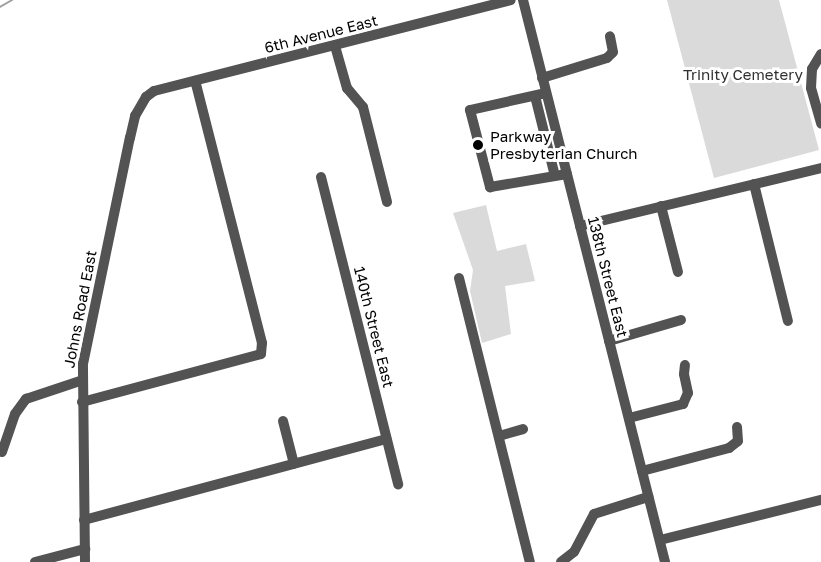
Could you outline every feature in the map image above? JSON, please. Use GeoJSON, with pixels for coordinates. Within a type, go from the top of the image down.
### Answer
{"type":"FeatureCollection","features":[{"type":"Feature","properties":{"kind":"street","name":"6th Avenue East"},"geometry":{"type":"LineString","coordinates":[[142,102],[154,91],[512,0]]}},
{"type":"Feature","properties":{"kind":"street","name":"138th Street East"},"geometry":{"type":"LineString","coordinates":[[523,0],[665,562]]}},
{"type":"Feature","properties":{"kind":"street"},"geometry":{"type":"LineString","coordinates":[[542,78],[610,56],[613,52],[610,36]]}},
{"type":"Feature","properties":{"kind":"street"},"geometry":{"type":"LineString","coordinates":[[335,46],[347,88],[363,107],[387,202]]}},
{"type":"Feature","properties":{"kind":"street"},"geometry":{"type":"LineString","coordinates":[[821,54],[812,69],[811,88],[821,124]]}},
{"type":"Feature","properties":{"kind":"street"},"geometry":{"type":"LineString","coordinates":[[82,402],[261,354],[262,343],[195,81]]}},
{"type":"Feature","properties":{"kind":"street"},"geometry":{"type":"LineString","coordinates":[[546,93],[470,110],[490,187],[567,174]]}},
{"type":"Feature","properties":{"kind":"street"},"geometry":{"type":"LineString","coordinates":[[535,96],[555,176]]}},
{"type":"Feature","properties":{"kind":"street","name":"Johns Road East"},"geometry":{"type":"LineString","coordinates":[[85,562],[82,402],[85,353],[130,138],[142,102]]}},
{"type":"Feature","properties":{"kind":"street"},"geometry":{"type":"LineString","coordinates":[[580,226],[821,168]]}},
{"type":"Feature","properties":{"kind":"street","name":"140th Street East"},"geometry":{"type":"LineString","coordinates":[[321,177],[398,484]]}},
{"type":"Feature","properties":{"kind":"street"},"geometry":{"type":"LineString","coordinates":[[754,184],[788,321]]}},
{"type":"Feature","properties":{"kind":"street"},"geometry":{"type":"LineString","coordinates":[[661,206],[678,272]]}},
{"type":"Feature","properties":{"kind":"street"},"geometry":{"type":"LineString","coordinates":[[459,278],[530,562]]}},
{"type":"Feature","properties":{"kind":"street"},"geometry":{"type":"LineString","coordinates":[[609,341],[681,320]]}},
{"type":"Feature","properties":{"kind":"street"},"geometry":{"type":"LineString","coordinates":[[629,418],[683,404],[688,393],[684,374],[685,365]]}},
{"type":"Feature","properties":{"kind":"street"},"geometry":{"type":"LineString","coordinates":[[2,452],[15,414],[26,399],[83,380]]}},
{"type":"Feature","properties":{"kind":"street"},"geometry":{"type":"LineString","coordinates":[[283,421],[294,464]]}},
{"type":"Feature","properties":{"kind":"street"},"geometry":{"type":"LineString","coordinates":[[642,471],[729,448],[738,441],[737,427]]}},
{"type":"Feature","properties":{"kind":"street"},"geometry":{"type":"LineString","coordinates":[[499,436],[523,429]]}},
{"type":"Feature","properties":{"kind":"street"},"geometry":{"type":"LineString","coordinates":[[84,520],[386,439]]}},
{"type":"Feature","properties":{"kind":"street"},"geometry":{"type":"LineString","coordinates":[[561,562],[574,552],[594,514],[605,508],[648,497]]}},
{"type":"Feature","properties":{"kind":"street"},"geometry":{"type":"LineString","coordinates":[[660,540],[821,500]]}},
{"type":"Feature","properties":{"kind":"street"},"geometry":{"type":"LineString","coordinates":[[36,562],[85,549]]}},
{"type":"Feature","properties":{"kind":"green space","name":"Trinity Cemetery"},"geometry":{"type":"Polygon","coordinates":[[[667,0],[779,0],[819,150],[714,178],[667,0]]]}},
{"type":"Feature","properties":{"kind":"green space"},"geometry":{"type":"Polygon","coordinates":[[[486,205],[497,251],[526,244],[535,281],[505,286],[511,334],[482,343],[470,291],[473,270],[453,213],[486,205]]]}},
{"type":"Feature","properties":{"kind":"waterway"},"geometry":{"type":"LineString","coordinates":[[0,7],[12,0]]}},
{"type":"Feature","properties":{"kind":"place","name":"Parkway Presbyterian Church"},"geometry":{"type":"Point","coordinates":[478,145]}}]}
